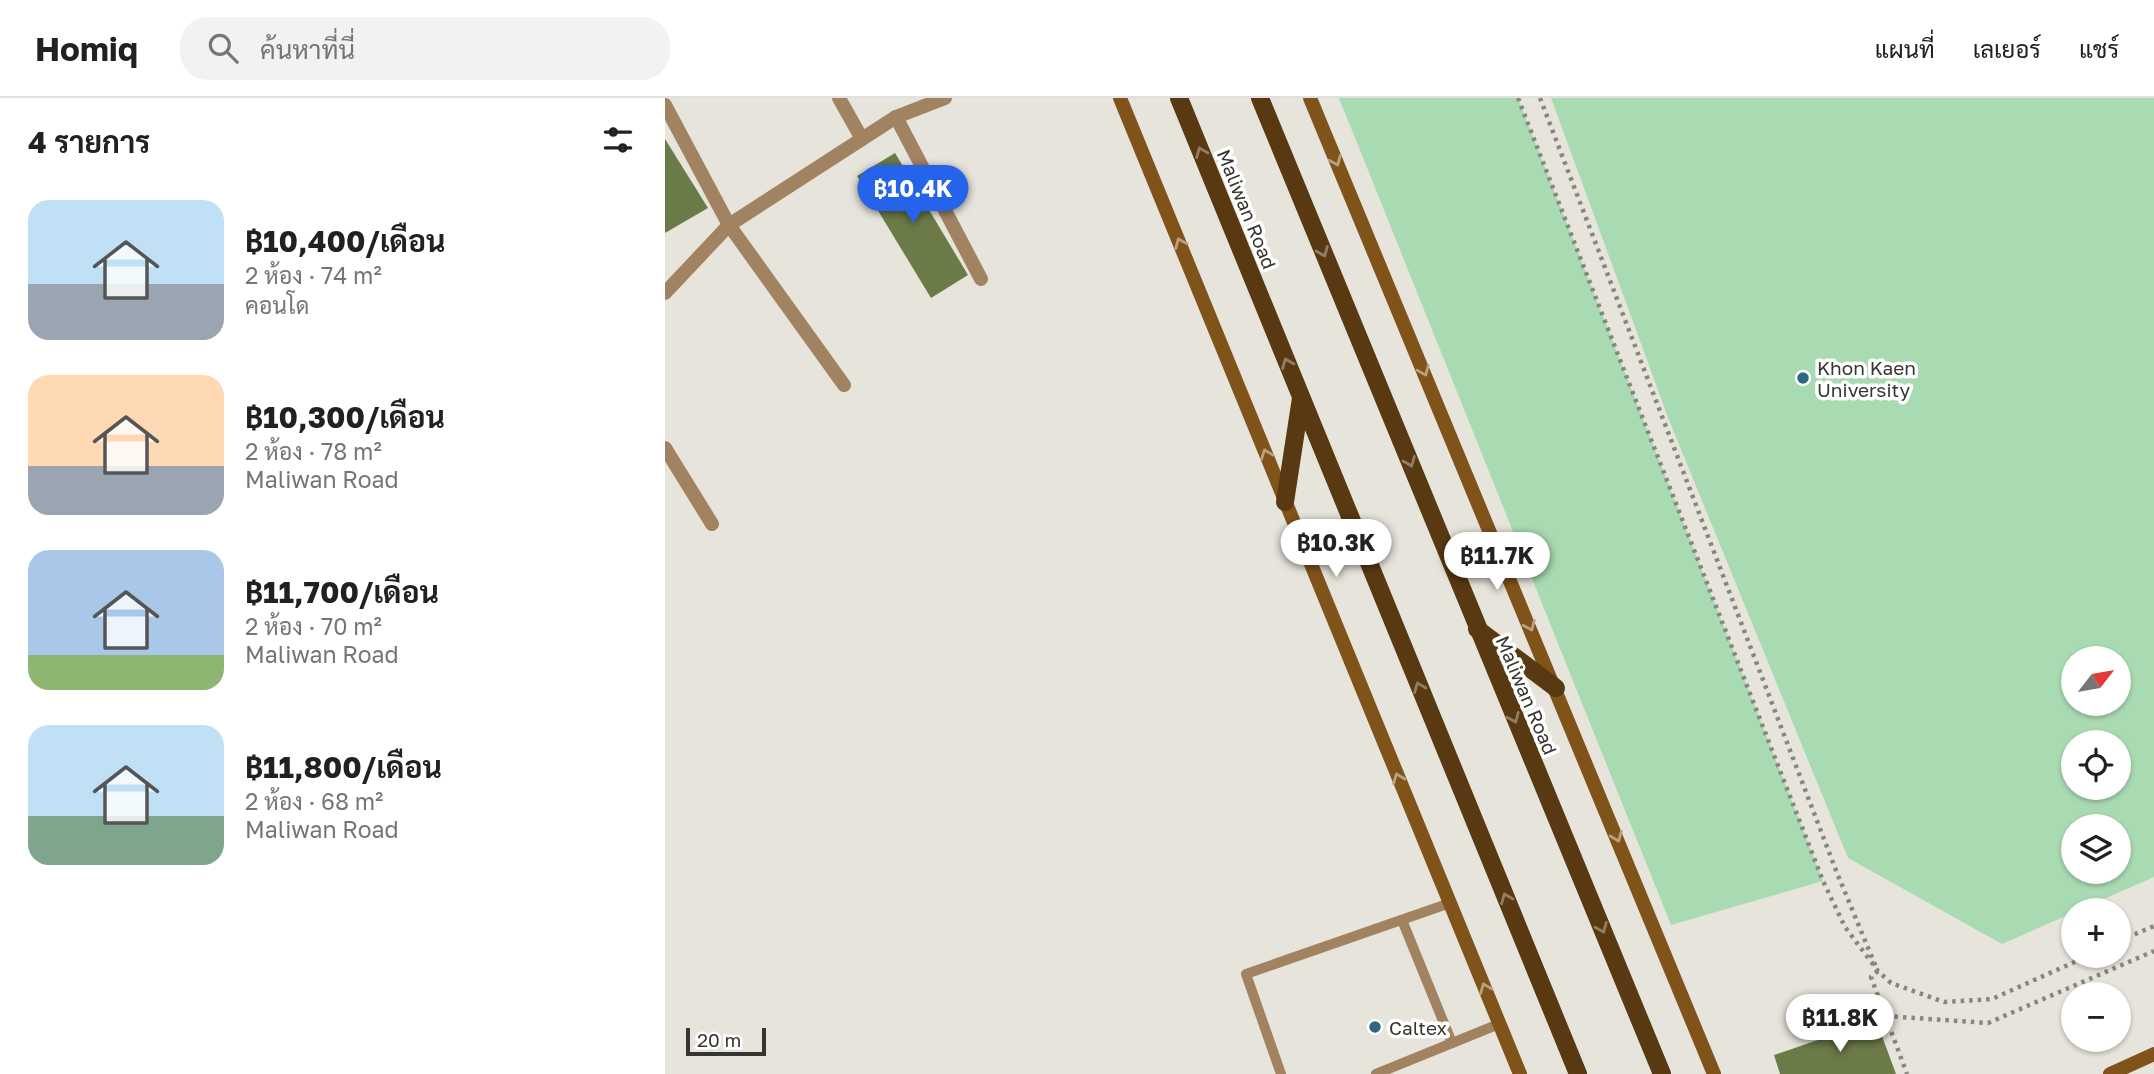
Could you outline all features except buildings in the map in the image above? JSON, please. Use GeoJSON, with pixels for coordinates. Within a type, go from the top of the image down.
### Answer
{"type":"FeatureCollection","features":[{"type":"Feature","properties":{"kind":"main road"},"geometry":{"type":"LineString","coordinates":[[1120,98],[1241,387],[1285,502],[1520,1074]]}},
{"type":"Feature","properties":{"kind":"main road","name":"Maliwan Road"},"geometry":{"type":"LineString","coordinates":[[1179,98],[1578,1074]]}},
{"type":"Feature","properties":{"kind":"main road","name":"Maliwan Road"},"geometry":{"type":"LineString","coordinates":[[1260,98],[1662,1074]]}},
{"type":"Feature","properties":{"kind":"main road"},"geometry":{"type":"LineString","coordinates":[[1310,98],[1714,1074]]}},
{"type":"Feature","properties":{"kind":"main road"},"geometry":{"type":"LineString","coordinates":[[1285,502],[1301,398]]}},
{"type":"Feature","properties":{"kind":"main road"},"geometry":{"type":"LineString","coordinates":[[1477,629],[1556,688]]}},
{"type":"Feature","properties":{"kind":"main road"},"geometry":{"type":"LineString","coordinates":[[2110,1074],[2148,1057],[2154,1045]]}},
{"type":"Feature","properties":{"kind":"street"},"geometry":{"type":"LineString","coordinates":[[839,98],[862,139]]}},
{"type":"Feature","properties":{"kind":"street"},"geometry":{"type":"LineString","coordinates":[[665,293],[729,225],[896,117],[945,98]]}},
{"type":"Feature","properties":{"kind":"street"},"geometry":{"type":"LineString","coordinates":[[665,106],[729,225],[844,385]]}},
{"type":"Feature","properties":{"kind":"street"},"geometry":{"type":"LineString","coordinates":[[896,117],[981,279]]}},
{"type":"Feature","properties":{"kind":"street"},"geometry":{"type":"LineString","coordinates":[[665,448],[712,524]]}},
{"type":"Feature","properties":{"kind":"lane"},"geometry":{"type":"LineString","coordinates":[[1281,1074],[1246,974],[1450,903]]}},
{"type":"Feature","properties":{"kind":"lane"},"geometry":{"type":"LineString","coordinates":[[1402,920],[1452,1043]]}},
{"type":"Feature","properties":{"kind":"lane"},"geometry":{"type":"LineString","coordinates":[[1376,1074],[1499,1024]]}},
{"type":"Feature","properties":{"kind":"path"},"geometry":{"type":"LineString","coordinates":[[1518,98],[1823,881],[1845,927],[1878,971],[1891,983],[1944,1002],[1992,999],[2061,968]]}},
{"type":"Feature","properties":{"kind":"path"},"geometry":{"type":"LineString","coordinates":[[1540,98],[1832,860],[1878,971]]}},
{"type":"Feature","properties":{"kind":"path"},"geometry":{"type":"LineString","coordinates":[[2131,937],[2154,926]]}},
{"type":"Feature","properties":{"kind":"path"},"geometry":{"type":"LineString","coordinates":[[1886,1016],[1988,1023],[2154,951]]}},
{"type":"Feature","properties":{"kind":"path"},"geometry":{"type":"LineString","coordinates":[[1878,971],[1871,977],[1907,1074]]}},
{"type":"Feature","properties":{"kind":"shaded area"},"geometry":{"type":"Polygon","coordinates":[[[1339,98],[1518,98],[1823,881],[1671,925],[1339,98]]]}},
{"type":"Feature","properties":{"kind":"shaded area"},"geometry":{"type":"Polygon","coordinates":[[[1551,98],[2154,98],[2154,877],[2106,898],[2061,898],[2061,918],[2002,944],[1848,858],[1669,420],[1551,98]]]}},
{"type":"Feature","properties":{"kind":"place","name":"Khon Kaen University"},"geometry":{"type":"Point","coordinates":[1803,378]}},
{"type":"Feature","properties":{"kind":"place","name":"Caltex"},"geometry":{"type":"Point","coordinates":[1375,1027]}}]}
